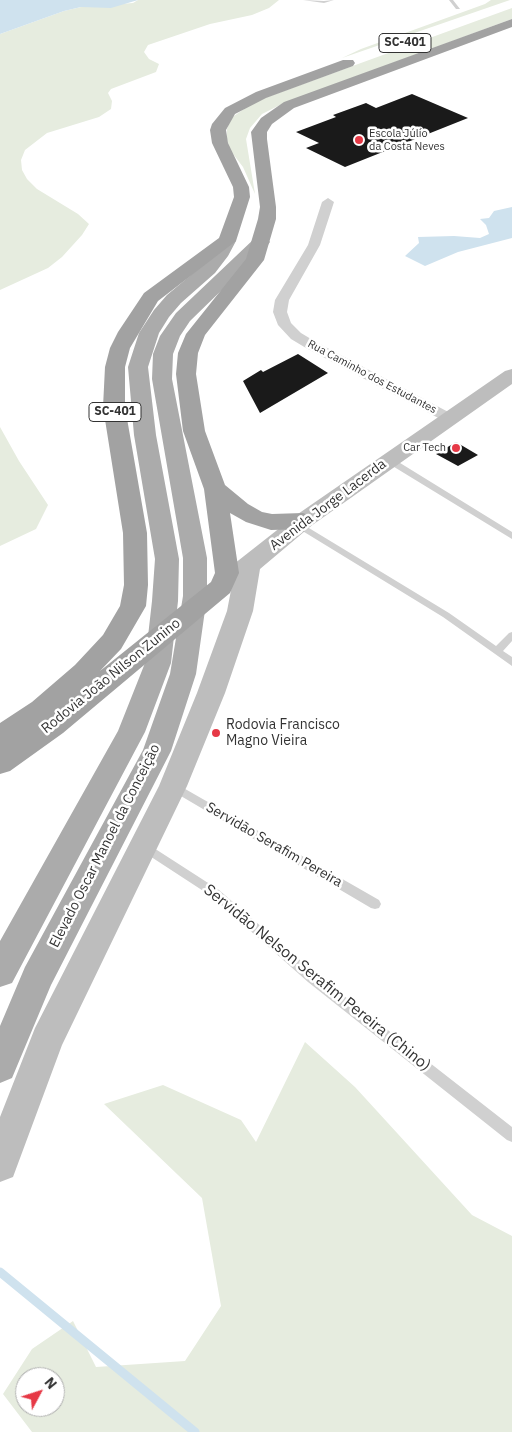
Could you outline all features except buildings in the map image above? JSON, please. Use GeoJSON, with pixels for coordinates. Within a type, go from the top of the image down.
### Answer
{"type":"FeatureCollection","features":[{"type":"Feature","properties":{"kind":"highway","name":"SC-401"},"geometry":{"type":"LineString","coordinates":[[221,587],[227,573],[216,489],[194,431],[186,374],[188,353],[196,334],[255,260],[261,242],[268,207],[259,132],[272,115],[289,105],[512,23]]}},
{"type":"Feature","properties":{"kind":"highway","name":"SC-401"},"geometry":{"type":"LineString","coordinates":[[226,241],[242,197],[241,187],[220,143],[218,130],[224,117],[239,105],[261,95],[364,58]]}},
{"type":"Feature","properties":{"kind":"highway","name":"Rodovia João Nilson Zunino"},"geometry":{"type":"LineString","coordinates":[[0,738],[42,709],[84,672],[112,642],[133,606],[136,585],[135,533],[114,406],[113,387],[120,348],[138,314],[151,297],[226,241]]}},
{"type":"Feature","properties":{"kind":"highway"},"geometry":{"type":"LineString","coordinates":[[216,489],[240,509],[254,517],[271,522],[301,523]]}},
{"type":"Feature","properties":{"kind":"highway","name":"Rodovia João Nilson Zunino"},"geometry":{"type":"LineString","coordinates":[[0,763],[53,725],[221,587]]}},
{"type":"Feature","properties":{"kind":"main road","name":"Elevado Oscar Manoel da Conceição"},"geometry":{"type":"LineString","coordinates":[[0,1066],[37,978],[153,758],[183,674],[195,596],[195,558],[162,379],[163,354],[170,336],[174,299],[209,269],[219,256],[226,241]]}},
{"type":"Feature","properties":{"kind":"main road","name":"Elevado Oscar Manoel da Conceição"},"geometry":{"type":"LineString","coordinates":[[1,970],[131,732],[158,663],[165,601],[166,559],[138,380],[142,352],[150,333],[261,242]]}},
{"type":"Feature","properties":{"kind":"main road","name":"Avenida Jorge Lacerda"},"geometry":{"type":"LineString","coordinates":[[221,587],[301,523],[512,375]]}},
{"type":"Feature","properties":{"kind":"main road"},"geometry":{"type":"LineString","coordinates":[[0,1164],[48,1040],[173,786],[211,693],[240,611],[248,566]]}},
{"type":"Feature","properties":{"kind":"street","name":"Rua Caminho dos Estudantes"},"geometry":{"type":"LineString","coordinates":[[328,202],[314,245],[282,300],[280,312],[285,325],[296,336],[310,345],[449,418]]}},
{"type":"Feature","properties":{"kind":"lane"},"geometry":{"type":"LineString","coordinates":[[305,0],[324,2],[332,0]]}},
{"type":"Feature","properties":{"kind":"lane"},"geometry":{"type":"LineString","coordinates":[[451,0],[458,8]]}},
{"type":"Feature","properties":{"kind":"lane"},"geometry":{"type":"LineString","coordinates":[[389,460],[512,536]]}},
{"type":"Feature","properties":{"kind":"lane"},"geometry":{"type":"LineString","coordinates":[[301,523],[446,615],[512,662]]}},
{"type":"Feature","properties":{"kind":"lane"},"geometry":{"type":"LineString","coordinates":[[497,651],[512,635]]}},
{"type":"Feature","properties":{"kind":"lane","name":"Servidão Serafim Pereira"},"geometry":{"type":"LineString","coordinates":[[173,786],[375,904]]}},
{"type":"Feature","properties":{"kind":"lane","name":"Servidão Nelson Serafim Pereira (Chino)"},"geometry":{"type":"LineString","coordinates":[[143,845],[215,893],[312,978],[512,1134]]}},
{"type":"Feature","properties":{"kind":"shaded area"},"geometry":{"type":"Polygon","coordinates":[[[138,0],[279,0],[269,8],[252,15],[210,24],[148,45],[144,52],[149,59],[159,64],[156,72],[111,89],[108,93],[112,101],[111,109],[99,117],[47,133],[25,150],[21,160],[22,170],[27,179],[37,189],[78,214],[89,224],[82,235],[62,257],[48,268],[0,290],[0,34],[64,11],[81,7],[133,3],[138,0]]]}},
{"type":"Feature","properties":{"kind":"shaded area"},"geometry":{"type":"Polygon","coordinates":[[[491,0],[510,0],[342,58],[361,49],[485,4],[491,0]]]}},
{"type":"Feature","properties":{"kind":"shaded area"},"geometry":{"type":"Polygon","coordinates":[[[512,8],[512,19],[284,103],[262,114],[250,128],[246,139],[255,194],[243,167],[230,150],[227,129],[231,118],[262,99],[512,8]]]}},
{"type":"Feature","properties":{"kind":"shaded area"},"geometry":{"type":"Polygon","coordinates":[[[0,427],[19,461],[48,505],[36,529],[0,546],[0,427]]]}},
{"type":"Feature","properties":{"kind":"shaded area"},"geometry":{"type":"Polygon","coordinates":[[[305,1042],[355,1087],[472,1215],[512,1236],[512,1432],[32,1432],[21,1417],[65,1417],[65,1367],[20,1367],[32,1349],[73,1321],[96,1367],[185,1361],[221,1306],[202,1198],[104,1104],[163,1085],[241,1120],[256,1142],[305,1042]]]}},
{"type":"Feature","properties":{"kind":"shaded area"},"geometry":{"type":"Polygon","coordinates":[[[15,1375],[15,1410],[3,1394],[15,1375]]]}},
{"type":"Feature","properties":{"kind":"water"},"geometry":{"type":"Polygon","coordinates":[[[0,0],[138,0],[111,8],[81,7],[64,11],[0,34],[0,0]]]}},
{"type":"Feature","properties":{"kind":"water"},"geometry":{"type":"Polygon","coordinates":[[[512,207],[512,238],[458,252],[425,266],[405,256],[419,243],[418,237],[454,236],[480,238],[489,234],[486,225],[480,219],[489,218],[494,211],[512,207]]]}},
{"type":"Feature","properties":{"kind":"waterway"},"geometry":{"type":"LineString","coordinates":[[0,1272],[195,1432]]}},
{"type":"Feature","properties":{"kind":"place","name":"Escola Júlio da Costa Neves"},"geometry":{"type":"Point","coordinates":[359,140]}},
{"type":"Feature","properties":{"kind":"place","name":"Car Tech"},"geometry":{"type":"Point","coordinates":[456,448]}},
{"type":"Feature","properties":{"kind":"place","name":"Rodovia Francisco Magno Vieira"},"geometry":{"type":"Point","coordinates":[216,733]}}]}
